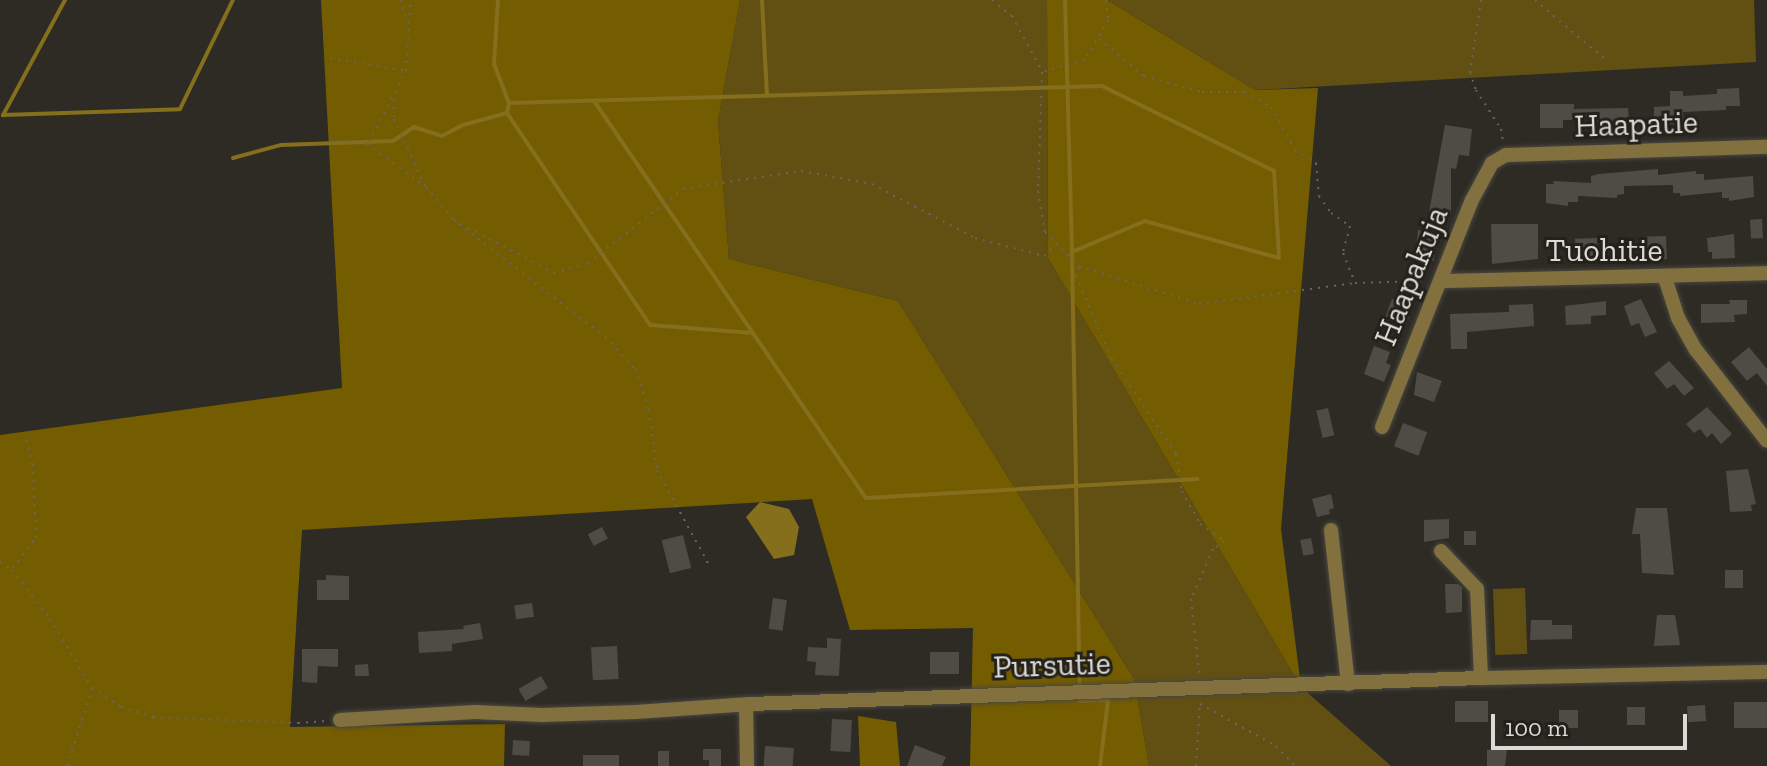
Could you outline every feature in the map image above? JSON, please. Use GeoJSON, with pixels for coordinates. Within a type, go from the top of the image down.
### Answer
{"type":"FeatureCollection","features":[{"type":"Feature","properties":{"kind":"street","name":"Haapatie"},"geometry":{"type":"LineString","coordinates":[[1506,155],[1767,147]]}},
{"type":"Feature","properties":{"kind":"street","name":"Haapakuja"},"geometry":{"type":"LineString","coordinates":[[1382,427],[1472,200],[1492,163],[1506,155]]}},
{"type":"Feature","properties":{"kind":"street","name":"Tuohitie"},"geometry":{"type":"LineString","coordinates":[[1442,281],[1665,278],[1767,273]]}},
{"type":"Feature","properties":{"kind":"street"},"geometry":{"type":"LineString","coordinates":[[1665,278],[1678,318],[1696,350],[1767,441]]}},
{"type":"Feature","properties":{"kind":"street"},"geometry":{"type":"LineString","coordinates":[[1331,530],[1348,684]]}},
{"type":"Feature","properties":{"kind":"street"},"geometry":{"type":"LineString","coordinates":[[1441,551],[1477,589],[1481,678]]}},
{"type":"Feature","properties":{"kind":"street","name":"Pursutie"},"geometry":{"type":"LineString","coordinates":[[340,720],[475,712],[542,715],[1481,678],[1767,672]]}},
{"type":"Feature","properties":{"kind":"street"},"geometry":{"type":"LineString","coordinates":[[746,706],[747,766]]}},
{"type":"Feature","properties":{"kind":"path"},"geometry":{"type":"LineString","coordinates":[[400,0],[409,24]]}},
{"type":"Feature","properties":{"kind":"path"},"geometry":{"type":"LineString","coordinates":[[367,144],[406,71],[411,0]]}},
{"type":"Feature","properties":{"kind":"path"},"geometry":{"type":"LineString","coordinates":[[992,0],[1012,16],[1042,72],[1038,191],[1045,232],[1079,266],[1199,304],[1355,283],[1442,281]]}},
{"type":"Feature","properties":{"kind":"path"},"geometry":{"type":"LineString","coordinates":[[1042,72],[1085,60],[1108,20],[1106,0]]}},
{"type":"Feature","properties":{"kind":"path"},"geometry":{"type":"LineString","coordinates":[[1481,0],[1470,72],[1476,90],[1501,129],[1506,155]]}},
{"type":"Feature","properties":{"kind":"path"},"geometry":{"type":"LineString","coordinates":[[1535,0],[1608,62]]}},
{"type":"Feature","properties":{"kind":"path"},"geometry":{"type":"LineString","coordinates":[[1098,38],[1144,76],[1202,92],[1245,92],[1271,107],[1295,150],[1316,163],[1319,196],[1331,213],[1350,226],[1343,253],[1355,283]]}},
{"type":"Feature","properties":{"kind":"path"},"geometry":{"type":"LineString","coordinates":[[330,58],[406,71]]}},
{"type":"Feature","properties":{"kind":"path"},"geometry":{"type":"LineString","coordinates":[[394,95],[394,119],[426,187]]}},
{"type":"Feature","properties":{"kind":"path"},"geometry":{"type":"LineString","coordinates":[[332,141],[367,144],[426,187],[454,220],[605,337],[635,369],[649,410],[657,470],[710,567]]}},
{"type":"Feature","properties":{"kind":"path"},"geometry":{"type":"LineString","coordinates":[[454,220],[554,273],[588,263],[683,189],[801,171],[872,184],[975,238],[1044,256],[1057,244]]}},
{"type":"Feature","properties":{"kind":"path"},"geometry":{"type":"LineString","coordinates":[[1079,266],[1076,276],[1112,359],[1176,454],[1182,491],[1200,524],[1224,541],[1213,549],[1191,599],[1201,688],[1196,766]]}},
{"type":"Feature","properties":{"kind":"path"},"geometry":{"type":"LineString","coordinates":[[12,570],[36,538],[33,465],[26,438]]}},
{"type":"Feature","properties":{"kind":"path"},"geometry":{"type":"LineString","coordinates":[[0,562],[12,570],[50,619],[92,688],[121,707],[153,717],[298,723],[340,720]]}},
{"type":"Feature","properties":{"kind":"path"},"geometry":{"type":"LineString","coordinates":[[67,766],[92,688]]}},
{"type":"Feature","properties":{"kind":"path"},"geometry":{"type":"LineString","coordinates":[[1200,704],[1276,746],[1295,766]]}},
{"type":"Feature","properties":{"kind":"shaded area"},"geometry":{"type":"Polygon","coordinates":[[[321,0],[740,0],[718,121],[729,259],[898,301],[1134,679],[1149,766],[970,766],[973,628],[850,630],[812,499],[302,530],[290,727],[505,724],[504,766],[0,766],[0,435],[342,388],[321,0]]]}},
{"type":"Feature","properties":{"kind":"shaded area"},"geometry":{"type":"Polygon","coordinates":[[[740,0],[1047,0],[1048,258],[1301,687],[1391,766],[1149,766],[1134,679],[898,301],[729,259],[718,121],[740,0]]]}},
{"type":"Feature","properties":{"kind":"shaded area"},"geometry":{"type":"Polygon","coordinates":[[[1047,0],[1107,0],[1255,90],[1318,88],[1281,529],[1301,687],[1048,258],[1047,0]]]}},
{"type":"Feature","properties":{"kind":"shaded area"},"geometry":{"type":"Polygon","coordinates":[[[1107,0],[1754,0],[1756,62],[1255,90],[1107,0]]]}},
{"type":"Feature","properties":{"kind":"shaded area"},"geometry":{"type":"Polygon","coordinates":[[[760,502],[789,509],[799,527],[794,555],[774,559],[746,517],[760,502]]]}},
{"type":"Feature","properties":{"kind":"shaded area"},"geometry":{"type":"Polygon","coordinates":[[[1525,588],[1527,654],[1495,655],[1493,589],[1525,588]]]}},
{"type":"Feature","properties":{"kind":"shaded area"},"geometry":{"type":"Polygon","coordinates":[[[858,716],[896,722],[900,766],[860,766],[858,716]]]}},
{"type":"Feature","properties":{"kind":"building"},"geometry":{"type":"Polygon","coordinates":[[[1739,88],[1740,106],[1726,106],[1726,110],[1683,112],[1684,124],[1654,125],[1654,107],[1670,106],[1670,91],[1683,91],[1683,96],[1717,94],[1717,89],[1739,88]]]}},
{"type":"Feature","properties":{"kind":"building"},"geometry":{"type":"Polygon","coordinates":[[[1540,104],[1574,104],[1574,109],[1628,108],[1629,119],[1619,119],[1619,127],[1590,128],[1590,120],[1563,120],[1563,128],[1540,128],[1540,104]]]}},
{"type":"Feature","properties":{"kind":"building"},"geometry":{"type":"Polygon","coordinates":[[[1445,125],[1472,129],[1469,156],[1459,155],[1456,169],[1451,168],[1451,214],[1429,212],[1445,125]]]}},
{"type":"Feature","properties":{"kind":"building"},"geometry":{"type":"Polygon","coordinates":[[[1658,169],[1658,175],[1696,171],[1696,174],[1704,174],[1704,180],[1753,176],[1754,197],[1729,201],[1729,198],[1722,198],[1722,192],[1680,196],[1680,193],[1673,193],[1673,185],[1624,186],[1624,194],[1617,195],[1617,198],[1578,196],[1578,202],[1568,202],[1568,206],[1546,203],[1546,184],[1554,184],[1553,181],[1591,183],[1591,176],[1599,174],[1658,169]]]}},
{"type":"Feature","properties":{"kind":"building"},"geometry":{"type":"Polygon","coordinates":[[[1762,219],[1763,238],[1751,239],[1750,220],[1762,219]]]}},
{"type":"Feature","properties":{"kind":"building"},"geometry":{"type":"Polygon","coordinates":[[[1491,224],[1538,224],[1538,259],[1492,264],[1491,224]]]}},
{"type":"Feature","properties":{"kind":"building"},"geometry":{"type":"Polygon","coordinates":[[[1418,230],[1437,232],[1434,261],[1415,259],[1418,230]]]}},
{"type":"Feature","properties":{"kind":"building"},"geometry":{"type":"Polygon","coordinates":[[[1734,234],[1735,258],[1712,259],[1707,238],[1734,234]]]}},
{"type":"Feature","properties":{"kind":"building"},"geometry":{"type":"Polygon","coordinates":[[[1666,236],[1667,259],[1645,260],[1644,237],[1666,236]]]}},
{"type":"Feature","properties":{"kind":"building"},"geometry":{"type":"Polygon","coordinates":[[[1597,238],[1598,261],[1576,262],[1575,239],[1597,238]]]}},
{"type":"Feature","properties":{"kind":"building"},"geometry":{"type":"Polygon","coordinates":[[[1392,299],[1406,304],[1402,314],[1409,317],[1402,333],[1382,326],[1392,299]]]}},
{"type":"Feature","properties":{"kind":"building"},"geometry":{"type":"Polygon","coordinates":[[[1641,299],[1657,332],[1645,337],[1639,323],[1631,326],[1624,306],[1641,299]]]}},
{"type":"Feature","properties":{"kind":"building"},"geometry":{"type":"Polygon","coordinates":[[[1729,300],[1747,300],[1747,314],[1734,315],[1735,322],[1701,323],[1701,304],[1730,304],[1729,300]]]}},
{"type":"Feature","properties":{"kind":"building"},"geometry":{"type":"Polygon","coordinates":[[[1606,301],[1606,315],[1591,316],[1591,324],[1566,325],[1565,306],[1606,301]]]}},
{"type":"Feature","properties":{"kind":"building"},"geometry":{"type":"Polygon","coordinates":[[[1533,304],[1534,326],[1467,332],[1467,349],[1451,349],[1450,314],[1509,312],[1509,305],[1533,304]]]}},
{"type":"Feature","properties":{"kind":"building"},"geometry":{"type":"Polygon","coordinates":[[[1374,346],[1390,352],[1386,363],[1391,365],[1384,382],[1364,374],[1374,346]]]}},
{"type":"Feature","properties":{"kind":"building"},"geometry":{"type":"Polygon","coordinates":[[[1749,347],[1767,369],[1767,386],[1757,373],[1747,381],[1731,362],[1749,347]]]}},
{"type":"Feature","properties":{"kind":"building"},"geometry":{"type":"Polygon","coordinates":[[[1669,361],[1694,388],[1684,396],[1674,384],[1667,389],[1654,373],[1669,361]]]}},
{"type":"Feature","properties":{"kind":"building"},"geometry":{"type":"Polygon","coordinates":[[[1417,372],[1442,381],[1434,402],[1414,395],[1417,372]]]}},
{"type":"Feature","properties":{"kind":"building"},"geometry":{"type":"Polygon","coordinates":[[[1707,407],[1732,434],[1721,444],[1712,433],[1707,438],[1700,429],[1694,433],[1686,424],[1707,407]]]}},
{"type":"Feature","properties":{"kind":"building"},"geometry":{"type":"Polygon","coordinates":[[[1328,408],[1334,435],[1323,438],[1316,411],[1328,408]]]}},
{"type":"Feature","properties":{"kind":"building"},"geometry":{"type":"Polygon","coordinates":[[[1403,423],[1427,432],[1418,456],[1394,446],[1403,423]]]}},
{"type":"Feature","properties":{"kind":"building"},"geometry":{"type":"Polygon","coordinates":[[[1748,469],[1756,504],[1751,505],[1752,511],[1730,512],[1726,471],[1748,469]]]}},
{"type":"Feature","properties":{"kind":"building"},"geometry":{"type":"Polygon","coordinates":[[[1331,494],[1334,508],[1329,510],[1330,514],[1317,517],[1312,499],[1331,494]]]}},
{"type":"Feature","properties":{"kind":"building"},"geometry":{"type":"Polygon","coordinates":[[[1636,508],[1667,508],[1674,575],[1642,573],[1640,534],[1632,534],[1636,508]]]}},
{"type":"Feature","properties":{"kind":"building"},"geometry":{"type":"Polygon","coordinates":[[[1449,519],[1449,538],[1424,542],[1424,520],[1449,519]]]}},
{"type":"Feature","properties":{"kind":"building"},"geometry":{"type":"Polygon","coordinates":[[[602,527],[608,539],[594,546],[588,534],[602,527]]]}},
{"type":"Feature","properties":{"kind":"building"},"geometry":{"type":"Polygon","coordinates":[[[1464,531],[1476,531],[1476,545],[1464,545],[1464,531]]]}},
{"type":"Feature","properties":{"kind":"building"},"geometry":{"type":"Polygon","coordinates":[[[683,535],[691,568],[670,573],[662,540],[683,535]]]}},
{"type":"Feature","properties":{"kind":"building"},"geometry":{"type":"Polygon","coordinates":[[[1311,538],[1314,554],[1303,556],[1300,540],[1311,538]]]}},
{"type":"Feature","properties":{"kind":"building"},"geometry":{"type":"Polygon","coordinates":[[[1725,570],[1743,570],[1743,588],[1725,588],[1725,570]]]}},
{"type":"Feature","properties":{"kind":"building"},"geometry":{"type":"Polygon","coordinates":[[[326,575],[349,576],[349,600],[317,600],[317,580],[326,580],[326,575]]]}},
{"type":"Feature","properties":{"kind":"building"},"geometry":{"type":"Polygon","coordinates":[[[1445,584],[1462,587],[1462,612],[1446,613],[1445,584]]]}},
{"type":"Feature","properties":{"kind":"building"},"geometry":{"type":"Polygon","coordinates":[[[773,598],[787,600],[783,631],[769,629],[773,598]]]}},
{"type":"Feature","properties":{"kind":"building"},"geometry":{"type":"Polygon","coordinates":[[[532,603],[534,617],[516,619],[514,606],[532,603]]]}},
{"type":"Feature","properties":{"kind":"building"},"geometry":{"type":"Polygon","coordinates":[[[1657,615],[1675,615],[1680,645],[1654,646],[1657,615]]]}},
{"type":"Feature","properties":{"kind":"building"},"geometry":{"type":"Polygon","coordinates":[[[1531,620],[1552,620],[1552,625],[1572,625],[1572,639],[1530,640],[1531,620]]]}},
{"type":"Feature","properties":{"kind":"building"},"geometry":{"type":"Polygon","coordinates":[[[480,623],[483,639],[452,644],[452,651],[419,653],[418,632],[464,629],[463,626],[480,623]]]}},
{"type":"Feature","properties":{"kind":"building"},"geometry":{"type":"Polygon","coordinates":[[[827,638],[841,639],[839,676],[815,675],[816,662],[807,661],[808,647],[827,648],[827,638]]]}},
{"type":"Feature","properties":{"kind":"building"},"geometry":{"type":"Polygon","coordinates":[[[617,646],[619,679],[593,680],[591,647],[617,646]]]}},
{"type":"Feature","properties":{"kind":"building"},"geometry":{"type":"Polygon","coordinates":[[[302,649],[338,649],[338,667],[318,666],[317,683],[302,682],[302,649]]]}},
{"type":"Feature","properties":{"kind":"building"},"geometry":{"type":"Polygon","coordinates":[[[930,652],[959,652],[959,674],[930,674],[930,652]]]}},
{"type":"Feature","properties":{"kind":"building"},"geometry":{"type":"Polygon","coordinates":[[[368,664],[369,676],[355,676],[355,665],[368,664]]]}},
{"type":"Feature","properties":{"kind":"building"},"geometry":{"type":"Polygon","coordinates":[[[541,676],[548,688],[525,701],[518,689],[541,676]]]}},
{"type":"Feature","properties":{"kind":"building"},"geometry":{"type":"Polygon","coordinates":[[[1455,701],[1488,701],[1488,722],[1455,722],[1455,701]]]}},
{"type":"Feature","properties":{"kind":"building"},"geometry":{"type":"Polygon","coordinates":[[[1734,702],[1767,702],[1767,728],[1734,728],[1734,702]]]}},
{"type":"Feature","properties":{"kind":"building"},"geometry":{"type":"Polygon","coordinates":[[[1705,705],[1706,721],[1688,722],[1687,706],[1705,705]]]}},
{"type":"Feature","properties":{"kind":"building"},"geometry":{"type":"Polygon","coordinates":[[[1627,707],[1645,707],[1645,725],[1627,725],[1627,707]]]}},
{"type":"Feature","properties":{"kind":"building"},"geometry":{"type":"Polygon","coordinates":[[[1559,710],[1578,710],[1578,728],[1559,728],[1559,710]]]}},
{"type":"Feature","properties":{"kind":"building"},"geometry":{"type":"Polygon","coordinates":[[[832,719],[852,720],[850,752],[830,751],[832,719]]]}},
{"type":"Feature","properties":{"kind":"building"},"geometry":{"type":"Polygon","coordinates":[[[513,740],[530,741],[529,756],[512,755],[513,740]]]}},
{"type":"Feature","properties":{"kind":"building"},"geometry":{"type":"Polygon","coordinates":[[[915,745],[946,757],[942,766],[907,766],[915,745]]]}},
{"type":"Feature","properties":{"kind":"building"},"geometry":{"type":"Polygon","coordinates":[[[765,746],[794,748],[793,766],[764,766],[765,746]]]}},
{"type":"Feature","properties":{"kind":"building"},"geometry":{"type":"Polygon","coordinates":[[[703,749],[721,749],[721,766],[709,766],[709,760],[703,760],[703,749]]]}},
{"type":"Feature","properties":{"kind":"building"},"geometry":{"type":"Polygon","coordinates":[[[1507,749],[1505,766],[1487,766],[1487,750],[1507,749]]]}},
{"type":"Feature","properties":{"kind":"building"},"geometry":{"type":"Polygon","coordinates":[[[658,751],[669,751],[669,766],[658,766],[658,751]]]}},
{"type":"Feature","properties":{"kind":"building"},"geometry":{"type":"Polygon","coordinates":[[[583,755],[619,755],[619,766],[583,766],[583,755]]]}},
{"type":"Feature","properties":{"kind":"waterway"},"geometry":{"type":"LineString","coordinates":[[65,0],[3,115],[180,109],[233,0]]}},
{"type":"Feature","properties":{"kind":"waterway"},"geometry":{"type":"LineString","coordinates":[[498,0],[494,64],[509,103],[507,113],[650,325],[753,333]]}},
{"type":"Feature","properties":{"kind":"waterway"},"geometry":{"type":"LineString","coordinates":[[762,0],[767,96]]}},
{"type":"Feature","properties":{"kind":"waterway"},"geometry":{"type":"LineString","coordinates":[[1065,0],[1072,252]]}},
{"type":"Feature","properties":{"kind":"waterway"},"geometry":{"type":"LineString","coordinates":[[509,103],[1102,86],[1274,171],[1279,258],[1145,221],[1072,252],[1080,701],[1108,700],[1100,766]]}},
{"type":"Feature","properties":{"kind":"waterway"},"geometry":{"type":"LineString","coordinates":[[594,101],[866,498],[1197,479]]}},
{"type":"Feature","properties":{"kind":"waterway"},"geometry":{"type":"LineString","coordinates":[[233,158],[281,145],[393,141],[414,127],[442,136],[463,125],[507,113]]}}]}
